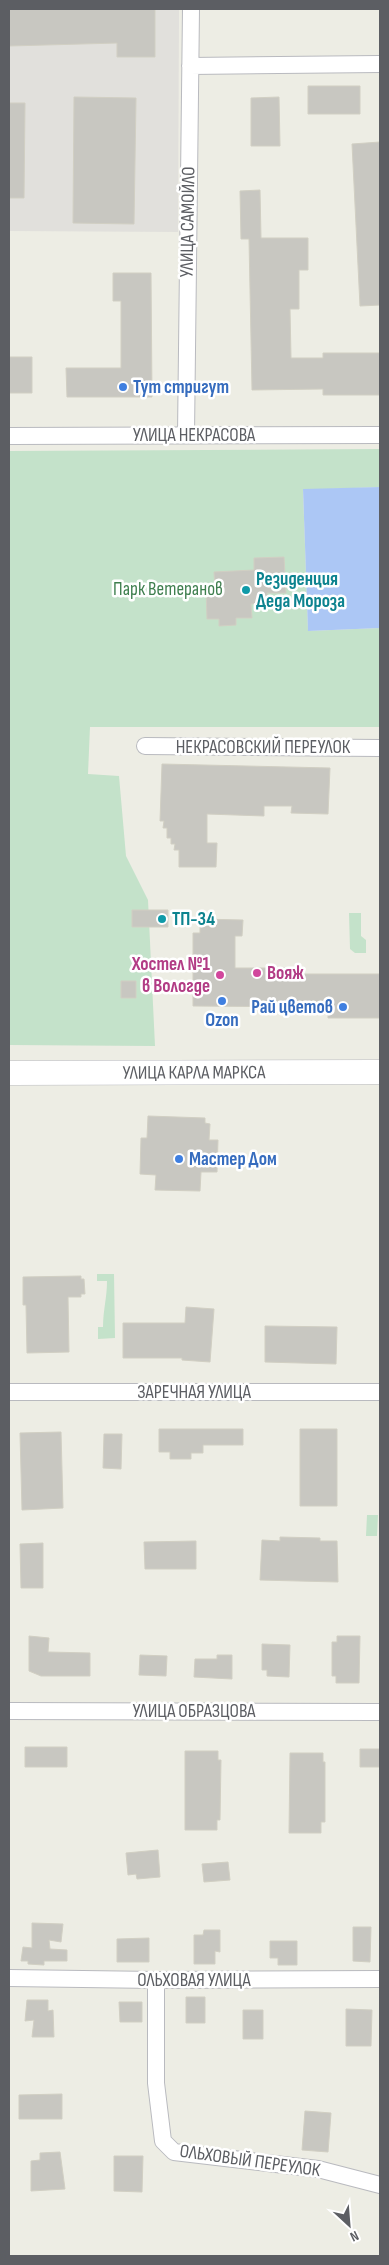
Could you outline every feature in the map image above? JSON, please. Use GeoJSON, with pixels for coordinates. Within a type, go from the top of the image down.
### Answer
{"type":"FeatureCollection","features":[{"type":"Feature","properties":{"kind":"street","name":"УЛИЦА САМОЙЛО"},"geometry":{"type":"LineString","coordinates":[[186,435],[191,9]]}},
{"type":"Feature","properties":{"kind":"street"},"geometry":{"type":"LineString","coordinates":[[190,66],[380,64]]}},
{"type":"Feature","properties":{"kind":"street","name":"УЛИЦА НЕКРАСОВА"},"geometry":{"type":"LineString","coordinates":[[9,436],[380,435]]}},
{"type":"Feature","properties":{"kind":"street","name":"НЕКРАСОВСКИЙ ПЕРЕУЛОК"},"geometry":{"type":"LineString","coordinates":[[145,746],[380,748]]}},
{"type":"Feature","properties":{"kind":"street","name":"УЛИЦА КАРЛА МАРКСА"},"geometry":{"type":"LineString","coordinates":[[9,1073],[380,1072]]}},
{"type":"Feature","properties":{"kind":"street","name":"ЗАРЕЧНАЯ УЛИЦА"},"geometry":{"type":"LineString","coordinates":[[9,1392],[380,1392]]}},
{"type":"Feature","properties":{"kind":"street","name":"УЛИЦА ОБРАЗЦОВА"},"geometry":{"type":"LineString","coordinates":[[9,1710],[380,1712]]}},
{"type":"Feature","properties":{"kind":"street","name":"ОЛЬХОВАЯ УЛИЦА"},"geometry":{"type":"LineString","coordinates":[[9,1978],[156,1980],[380,1979]]}},
{"type":"Feature","properties":{"kind":"street","name":"ОЛЬХОВЫЙ ПЕРЕУЛОК"},"geometry":{"type":"LineString","coordinates":[[156,1980],[156,2084],[163,2141],[174,2152],[318,2169],[380,2185]]}},
{"type":"Feature","properties":{"kind":"shaded area"},"geometry":{"type":"Polygon","coordinates":[[[9,9],[179,9],[178,232],[9,231],[9,9]]]}},
{"type":"Feature","properties":{"kind":"green space","name":"Парк Ветеранов"},"geometry":{"type":"Polygon","coordinates":[[[380,449],[380,487],[303,490],[308,631],[380,628],[380,727],[90,727],[88,774],[119,776],[126,856],[148,900],[155,1046],[9,1045],[9,451],[380,449]]]}},
{"type":"Feature","properties":{"kind":"green space"},"geometry":{"type":"Polygon","coordinates":[[[349,913],[361,913],[361,936],[366,940],[366,953],[355,953],[350,949],[349,913]]]}},
{"type":"Feature","properties":{"kind":"green space"},"geometry":{"type":"Polygon","coordinates":[[[97,1274],[114,1274],[115,1338],[98,1339],[98,1327],[103,1327],[107,1281],[97,1281],[97,1274]]]}},
{"type":"Feature","properties":{"kind":"green space"},"geometry":{"type":"Polygon","coordinates":[[[367,1515],[378,1515],[377,1536],[366,1536],[367,1515]]]}},
{"type":"Feature","properties":{"kind":"water"},"geometry":{"type":"Polygon","coordinates":[[[380,487],[380,628],[308,631],[303,489],[380,487]]]}},
{"type":"Feature","properties":{"kind":"building"},"geometry":{"type":"Polygon","coordinates":[[[9,9],[155,9],[155,57],[117,57],[117,43],[9,46],[9,9]]]}},
{"type":"Feature","properties":{"kind":"building"},"geometry":{"type":"Polygon","coordinates":[[[308,86],[360,86],[360,114],[308,114],[308,86]]]}},
{"type":"Feature","properties":{"kind":"building"},"geometry":{"type":"Polygon","coordinates":[[[74,97],[136,98],[134,224],[73,223],[74,97]]]}},
{"type":"Feature","properties":{"kind":"building"},"geometry":{"type":"Polygon","coordinates":[[[279,97],[280,146],[251,146],[251,98],[279,97]]]}},
{"type":"Feature","properties":{"kind":"building"},"geometry":{"type":"Polygon","coordinates":[[[9,103],[25,103],[24,198],[9,198],[9,103]]]}},
{"type":"Feature","properties":{"kind":"building"},"geometry":{"type":"Polygon","coordinates":[[[380,142],[380,305],[360,306],[352,144],[380,142]]]}},
{"type":"Feature","properties":{"kind":"building"},"geometry":{"type":"Polygon","coordinates":[[[260,190],[261,238],[308,238],[308,270],[299,270],[299,309],[290,309],[291,358],[323,358],[323,353],[380,353],[380,395],[323,395],[323,389],[252,390],[249,239],[241,239],[240,191],[260,190]]]}},
{"type":"Feature","properties":{"kind":"building"},"geometry":{"type":"Polygon","coordinates":[[[113,273],[151,273],[152,397],[67,397],[66,368],[121,368],[121,301],[113,301],[113,273]]]}},
{"type":"Feature","properties":{"kind":"building"},"geometry":{"type":"Polygon","coordinates":[[[9,357],[32,357],[32,393],[9,393],[9,357]]]}},
{"type":"Feature","properties":{"kind":"building","name":"Резиденция Деда Мороза"},"geometry":{"type":"Polygon","coordinates":[[[284,557],[286,593],[267,593],[268,604],[251,604],[252,618],[236,618],[236,625],[219,626],[219,619],[207,619],[206,588],[215,588],[214,572],[254,570],[254,558],[284,557]]]}},
{"type":"Feature","properties":{"kind":"building"},"geometry":{"type":"Polygon","coordinates":[[[162,764],[330,768],[328,814],[291,813],[292,806],[264,806],[264,816],[207,814],[207,843],[217,843],[216,867],[179,867],[179,850],[174,850],[175,844],[171,844],[171,838],[167,838],[167,828],[163,828],[164,821],[160,821],[162,764]]]}},
{"type":"Feature","properties":{"kind":"building"},"geometry":{"type":"Polygon","coordinates":[[[132,910],[168,910],[168,927],[132,927],[132,910]]]}},
{"type":"Feature","properties":{"kind":"building"},"geometry":{"type":"Polygon","coordinates":[[[200,919],[243,920],[242,936],[235,936],[235,968],[295,968],[295,974],[380,974],[380,1018],[328,1018],[328,1013],[318,1013],[318,1007],[193,1006],[193,933],[200,933],[200,919]]]}},
{"type":"Feature","properties":{"kind":"building"},"geometry":{"type":"Polygon","coordinates":[[[121,981],[136,981],[136,998],[121,998],[121,981]]]}},
{"type":"Feature","properties":{"kind":"building","name":"Мастер Дом"},"geometry":{"type":"Polygon","coordinates":[[[148,1116],[205,1118],[205,1123],[210,1124],[209,1140],[218,1140],[217,1172],[201,1172],[200,1191],[155,1190],[156,1175],[140,1174],[141,1138],[147,1138],[148,1116]]]}},
{"type":"Feature","properties":{"kind":"building"},"geometry":{"type":"Polygon","coordinates":[[[81,1276],[81,1279],[84,1279],[85,1294],[81,1294],[81,1297],[68,1297],[69,1352],[27,1353],[26,1305],[23,1305],[23,1277],[81,1276]]]}},
{"type":"Feature","properties":{"kind":"building"},"geometry":{"type":"Polygon","coordinates":[[[186,1307],[214,1309],[210,1362],[182,1360],[182,1358],[123,1358],[123,1323],[185,1323],[186,1307]]]}},
{"type":"Feature","properties":{"kind":"building"},"geometry":{"type":"Polygon","coordinates":[[[265,1326],[337,1327],[336,1364],[265,1362],[265,1326]]]}},
{"type":"Feature","properties":{"kind":"building"},"geometry":{"type":"Polygon","coordinates":[[[159,1429],[243,1429],[243,1445],[203,1445],[203,1453],[191,1453],[191,1459],[170,1459],[170,1452],[159,1452],[159,1429]]]}},
{"type":"Feature","properties":{"kind":"building"},"geometry":{"type":"Polygon","coordinates":[[[300,1429],[337,1429],[337,1506],[300,1506],[300,1429]]]}},
{"type":"Feature","properties":{"kind":"building"},"geometry":{"type":"Polygon","coordinates":[[[61,1432],[63,1508],[22,1510],[20,1433],[61,1432]]]}},
{"type":"Feature","properties":{"kind":"building"},"geometry":{"type":"Polygon","coordinates":[[[104,1434],[122,1434],[121,1469],[103,1468],[104,1434]]]}},
{"type":"Feature","properties":{"kind":"building"},"geometry":{"type":"Polygon","coordinates":[[[280,1537],[320,1538],[320,1541],[337,1541],[338,1582],[260,1580],[262,1540],[280,1541],[280,1537]]]}},
{"type":"Feature","properties":{"kind":"building"},"geometry":{"type":"Polygon","coordinates":[[[196,1541],[196,1569],[145,1569],[144,1542],[196,1541]]]}},
{"type":"Feature","properties":{"kind":"building"},"geometry":{"type":"Polygon","coordinates":[[[43,1543],[43,1588],[21,1588],[20,1544],[43,1543]]]}},
{"type":"Feature","properties":{"kind":"building"},"geometry":{"type":"Polygon","coordinates":[[[29,1636],[49,1638],[48,1652],[90,1653],[90,1676],[41,1676],[29,1671],[29,1636]]]}},
{"type":"Feature","properties":{"kind":"building"},"geometry":{"type":"Polygon","coordinates":[[[337,1636],[360,1636],[359,1683],[336,1683],[336,1676],[332,1676],[332,1642],[337,1642],[337,1636]]]}},
{"type":"Feature","properties":{"kind":"building"},"geometry":{"type":"Polygon","coordinates":[[[262,1644],[290,1645],[289,1677],[267,1676],[267,1670],[262,1670],[262,1644]]]}},
{"type":"Feature","properties":{"kind":"building"},"geometry":{"type":"Polygon","coordinates":[[[140,1655],[167,1656],[166,1676],[139,1675],[140,1655]]]}},
{"type":"Feature","properties":{"kind":"building"},"geometry":{"type":"Polygon","coordinates":[[[217,1655],[232,1655],[232,1679],[194,1677],[195,1659],[217,1659],[217,1655]]]}},
{"type":"Feature","properties":{"kind":"building"},"geometry":{"type":"Polygon","coordinates":[[[25,1747],[67,1747],[67,1767],[25,1767],[25,1747]]]}},
{"type":"Feature","properties":{"kind":"building"},"geometry":{"type":"Polygon","coordinates":[[[360,1749],[380,1749],[380,1767],[360,1767],[360,1749]]]}},
{"type":"Feature","properties":{"kind":"building"},"geometry":{"type":"Polygon","coordinates":[[[185,1751],[218,1751],[218,1760],[221,1760],[220,1820],[217,1820],[217,1830],[185,1830],[185,1751]]]}},
{"type":"Feature","properties":{"kind":"building"},"geometry":{"type":"Polygon","coordinates":[[[290,1753],[323,1753],[323,1762],[325,1762],[325,1822],[321,1822],[321,1833],[289,1833],[290,1753]]]}},
{"type":"Feature","properties":{"kind":"building"},"geometry":{"type":"Polygon","coordinates":[[[158,1850],[160,1877],[137,1879],[136,1874],[128,1875],[126,1853],[158,1850]]]}},
{"type":"Feature","properties":{"kind":"building"},"geometry":{"type":"Polygon","coordinates":[[[228,1862],[230,1880],[204,1882],[202,1864],[228,1862]]]}},
{"type":"Feature","properties":{"kind":"building"},"geometry":{"type":"Polygon","coordinates":[[[32,1923],[63,1924],[61,1942],[49,1940],[50,1949],[67,1950],[67,1961],[44,1961],[44,1965],[28,1964],[28,1961],[21,1961],[23,1947],[32,1948],[32,1923]]]}},
{"type":"Feature","properties":{"kind":"building"},"geometry":{"type":"Polygon","coordinates":[[[353,1927],[371,1927],[370,1962],[353,1961],[353,1927]]]}},
{"type":"Feature","properties":{"kind":"building"},"geometry":{"type":"Polygon","coordinates":[[[204,1930],[220,1930],[220,1952],[215,1951],[215,1964],[194,1964],[194,1935],[203,1935],[204,1930]]]}},
{"type":"Feature","properties":{"kind":"building"},"geometry":{"type":"Polygon","coordinates":[[[149,1938],[149,1962],[117,1962],[117,1939],[149,1938]]]}},
{"type":"Feature","properties":{"kind":"building"},"geometry":{"type":"Polygon","coordinates":[[[270,1941],[297,1941],[297,1965],[278,1965],[278,1958],[270,1958],[270,1941]]]}},
{"type":"Feature","properties":{"kind":"building"},"geometry":{"type":"Polygon","coordinates":[[[186,1997],[205,1997],[205,2023],[186,2023],[186,1997]]]}},
{"type":"Feature","properties":{"kind":"building"},"geometry":{"type":"Polygon","coordinates":[[[27,2000],[48,2000],[48,2011],[53,2010],[54,2037],[32,2037],[34,2020],[25,2021],[27,2000]]]}},
{"type":"Feature","properties":{"kind":"building"},"geometry":{"type":"Polygon","coordinates":[[[119,2002],[142,2002],[142,2022],[120,2022],[119,2002]]]}},
{"type":"Feature","properties":{"kind":"building"},"geometry":{"type":"Polygon","coordinates":[[[346,2009],[372,2010],[371,2046],[346,2046],[346,2009]]]}},
{"type":"Feature","properties":{"kind":"building"},"geometry":{"type":"Polygon","coordinates":[[[243,2010],[263,2010],[263,2039],[243,2039],[243,2010]]]}},
{"type":"Feature","properties":{"kind":"building"},"geometry":{"type":"Polygon","coordinates":[[[62,2094],[62,2119],[19,2119],[19,2095],[62,2094]]]}},
{"type":"Feature","properties":{"kind":"building"},"geometry":{"type":"Polygon","coordinates":[[[305,2111],[331,2113],[328,2152],[302,2150],[305,2111]]]}},
{"type":"Feature","properties":{"kind":"building"},"geometry":{"type":"Polygon","coordinates":[[[60,2152],[65,2189],[31,2191],[31,2161],[40,2160],[40,2153],[60,2152]]]}},
{"type":"Feature","properties":{"kind":"building"},"geometry":{"type":"Polygon","coordinates":[[[114,2156],[143,2156],[142,2192],[114,2191],[114,2156]]]}},
{"type":"Feature","properties":{"kind":"place","name":"Тут стригут"},"geometry":{"type":"Point","coordinates":[123,387]}},
{"type":"Feature","properties":{"kind":"place","name":"Резиденция Деда Мороза"},"geometry":{"type":"Point","coordinates":[246,590]}},
{"type":"Feature","properties":{"kind":"place","name":"ТП-34"},"geometry":{"type":"Point","coordinates":[162,919]}},
{"type":"Feature","properties":{"kind":"place","name":"Вояж"},"geometry":{"type":"Point","coordinates":[257,973]}},
{"type":"Feature","properties":{"kind":"place","name":"Хостел №1 в Вологде"},"geometry":{"type":"Point","coordinates":[220,975]}},
{"type":"Feature","properties":{"kind":"place","name":"Ozon"},"geometry":{"type":"Point","coordinates":[222,1001]}},
{"type":"Feature","properties":{"kind":"place","name":"Рай цветов"},"geometry":{"type":"Point","coordinates":[343,1007]}},
{"type":"Feature","properties":{"kind":"place","name":"Мастер Дом"},"geometry":{"type":"Point","coordinates":[179,1159]}}]}
